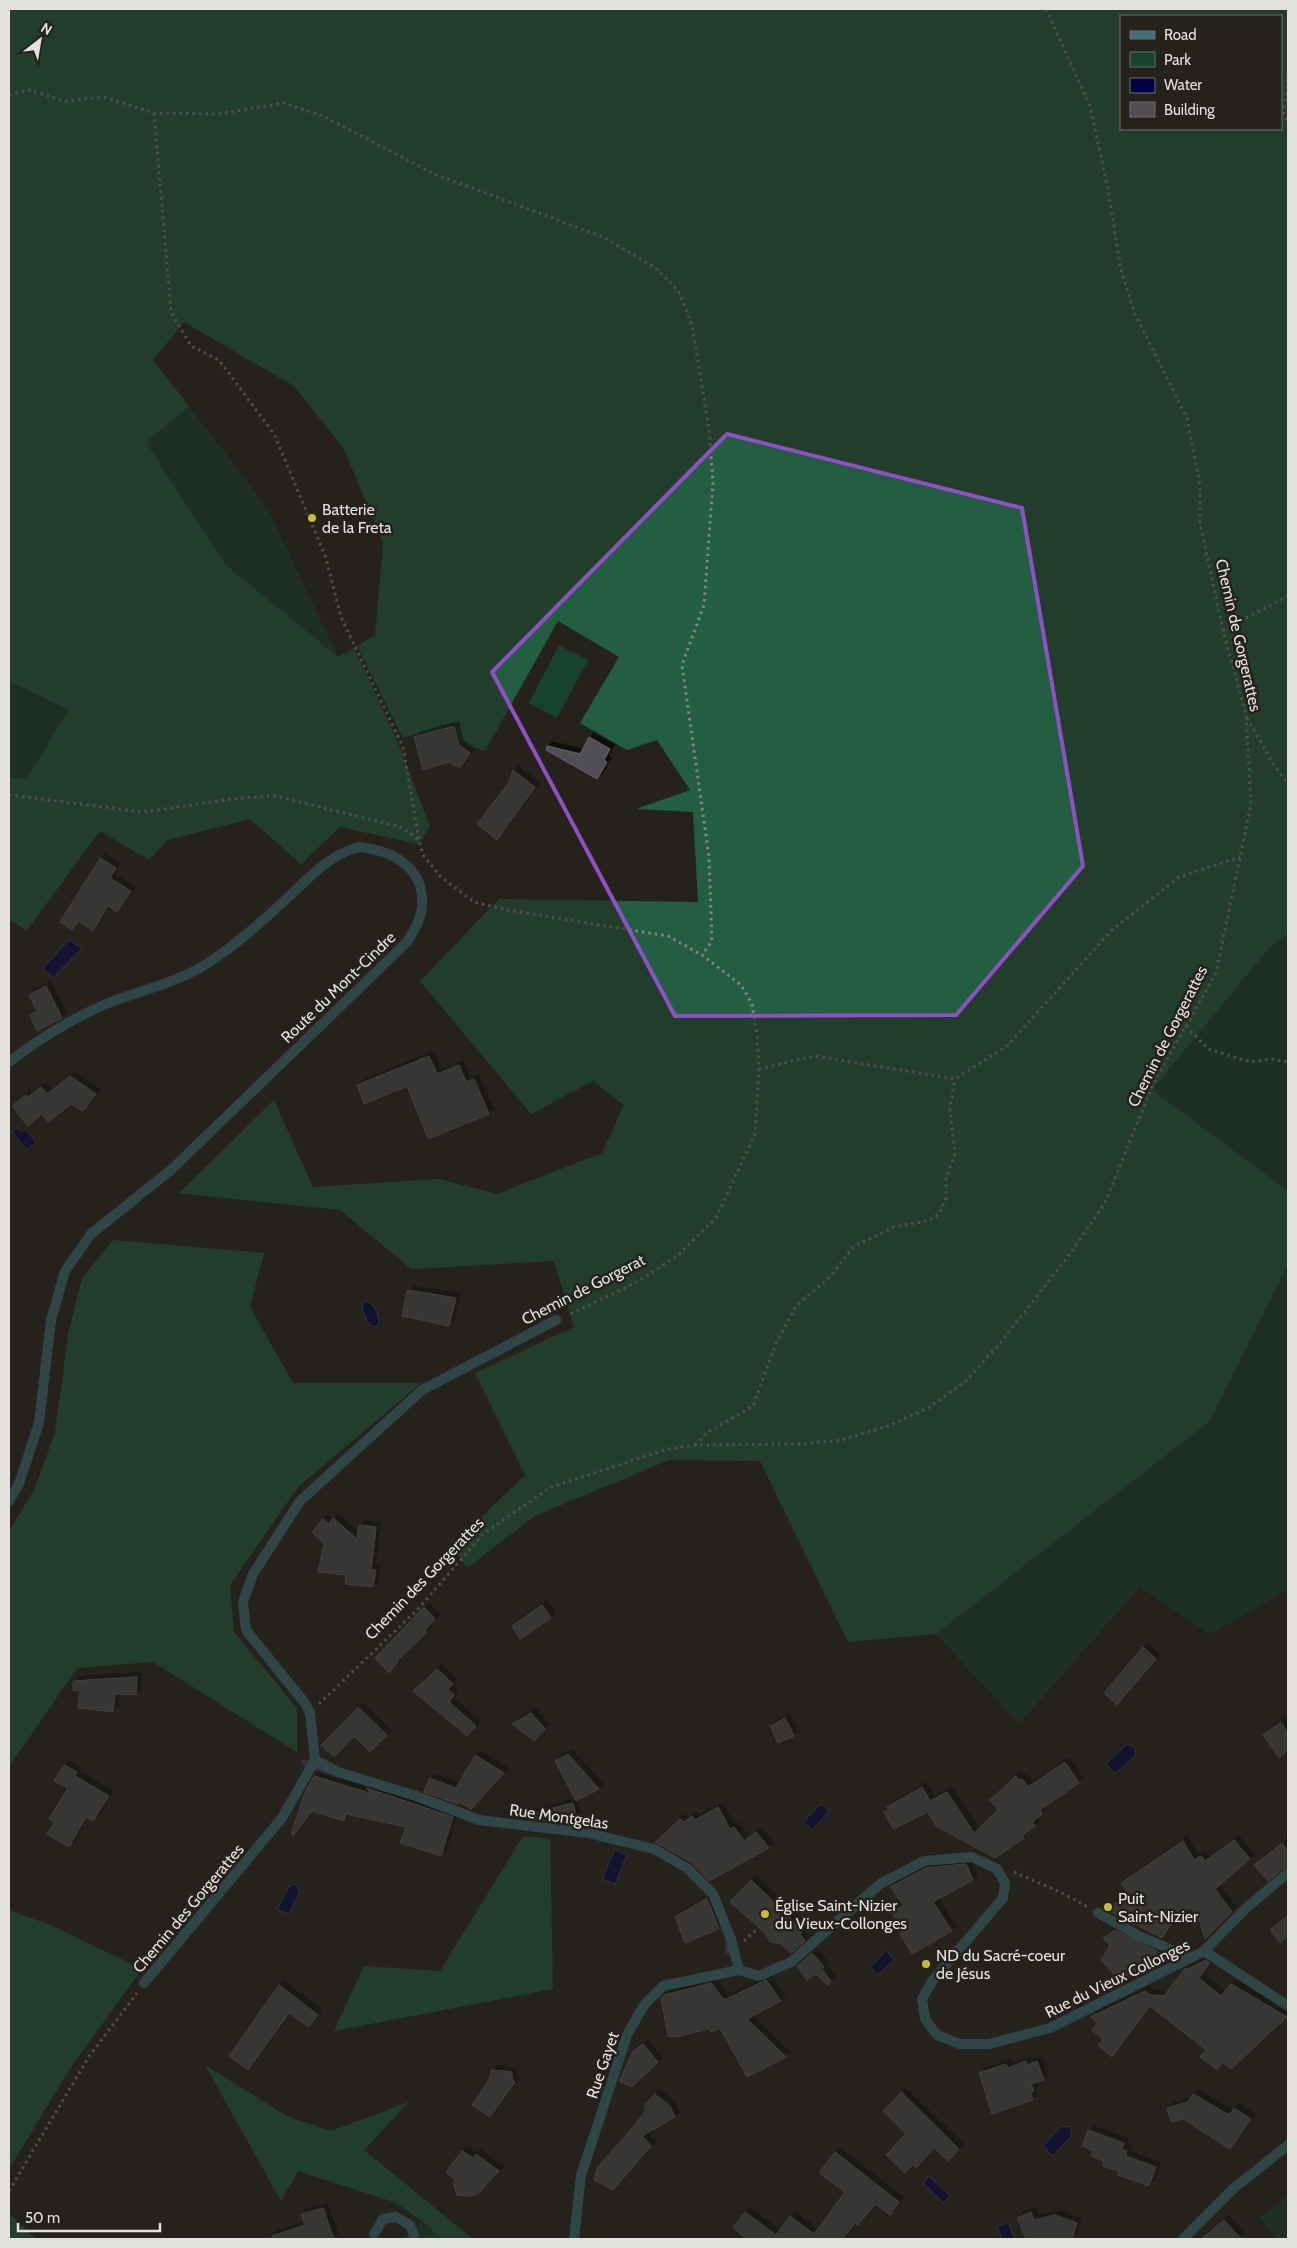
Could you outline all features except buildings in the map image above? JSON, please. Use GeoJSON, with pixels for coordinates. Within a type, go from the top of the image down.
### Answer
{"type":"FeatureCollection","features":[{"type":"Feature","properties":{"kind":"street","name":"Route du Mont-Cindre"},"geometry":{"type":"LineString","coordinates":[[9,1062],[40,1038],[73,1020],[108,1004],[171,983],[209,962],[242,939],[332,857],[358,847],[386,851],[407,864],[418,881],[422,900],[420,920],[407,942],[172,1169],[91,1234],[65,1271],[51,1320],[39,1423],[19,1484],[9,1501]]}},
{"type":"Feature","properties":{"kind":"street","name":"Chemin de Gorgerat"},"geometry":{"type":"LineString","coordinates":[[310,1713],[304,1702],[246,1630],[243,1602],[253,1574],[300,1502],[325,1476],[422,1390],[556,1320]]}},
{"type":"Feature","properties":{"kind":"street"},"geometry":{"type":"LineString","coordinates":[[310,1713],[315,1760]]}},
{"type":"Feature","properties":{"kind":"street","name":"Rue Montgelas"},"geometry":{"type":"LineString","coordinates":[[315,1760],[338,1772],[416,1796],[479,1820],[588,1833],[654,1849],[687,1868],[713,1894],[731,1940],[739,1970]]}},
{"type":"Feature","properties":{"kind":"street","name":"Chemin des Gorgerattes"},"geometry":{"type":"LineString","coordinates":[[144,1983],[282,1818],[315,1760]]}},
{"type":"Feature","properties":{"kind":"street"},"geometry":{"type":"LineString","coordinates":[[739,1970],[759,1976],[791,1962],[880,1884],[924,1861],[972,1857],[997,1869]]}},
{"type":"Feature","properties":{"kind":"street","name":"Rue du Vieux Collonges"},"geometry":{"type":"LineString","coordinates":[[997,1869],[1005,1883],[1003,1898],[933,1980],[922,1999],[925,2019],[937,2035],[960,2044],[988,2044],[1050,2028],[1204,1951],[1288,2006]]}},
{"type":"Feature","properties":{"kind":"street"},"geometry":{"type":"LineString","coordinates":[[1204,1951],[1245,1909],[1288,1872]]}},
{"type":"Feature","properties":{"kind":"street"},"geometry":{"type":"LineString","coordinates":[[1098,1913],[1139,1936],[1191,1958]]}},
{"type":"Feature","properties":{"kind":"street","name":"Rue Gayet"},"geometry":{"type":"LineString","coordinates":[[574,2239],[581,2176],[627,2035],[644,2005],[663,1986],[739,1970]]}},
{"type":"Feature","properties":{"kind":"street"},"geometry":{"type":"LineString","coordinates":[[1183,2239],[1233,2189],[1288,2145]]}},
{"type":"Feature","properties":{"kind":"street"},"geometry":{"type":"LineString","coordinates":[[374,2234],[383,2219],[396,2217],[410,2225],[415,2239]]}},
{"type":"Feature","properties":{"kind":"path","name":"Chemin de Gorgerattes"},"geometry":{"type":"LineString","coordinates":[[1046,9],[1090,106],[1108,189],[1121,270],[1134,312],[1187,418],[1200,485],[1200,524],[1223,630],[1246,715],[1252,804],[1216,973],[1153,1084],[1105,1203],[1069,1255]]}},
{"type":"Feature","properties":{"kind":"path"},"geometry":{"type":"LineString","coordinates":[[1288,73],[1284,114],[1288,123]]}},
{"type":"Feature","properties":{"kind":"path"},"geometry":{"type":"LineString","coordinates":[[9,95],[30,90],[64,100],[104,97],[154,113],[218,114],[284,104],[323,116],[432,172],[603,237],[656,268],[679,292],[692,325],[709,429],[713,482],[704,605],[682,665],[708,857],[712,941],[702,955]]}},
{"type":"Feature","properties":{"kind":"path"},"geometry":{"type":"LineString","coordinates":[[154,113],[171,312],[191,346],[219,360],[274,434],[326,558],[341,617],[403,747],[419,840]]}},
{"type":"Feature","properties":{"kind":"path"},"geometry":{"type":"LineString","coordinates":[[1223,630],[1288,596]]}},
{"type":"Feature","properties":{"kind":"path"},"geometry":{"type":"LineString","coordinates":[[1246,715],[1275,767],[1288,782]]}},
{"type":"Feature","properties":{"kind":"path"},"geometry":{"type":"LineString","coordinates":[[9,795],[143,812],[240,798],[275,796],[401,827],[419,840]]}},
{"type":"Feature","properties":{"kind":"path","name":"Chemin de Gorgerat"},"geometry":{"type":"LineString","coordinates":[[419,840],[423,855],[442,877],[474,902],[507,910],[668,936],[702,955],[741,985],[752,1004],[759,1069],[755,1134],[716,1218],[677,1256],[645,1277],[556,1320]]}},
{"type":"Feature","properties":{"kind":"path"},"geometry":{"type":"LineString","coordinates":[[759,1069],[815,1056],[956,1079],[1008,1046],[1112,930],[1178,877],[1240,856]]}},
{"type":"Feature","properties":{"kind":"path"},"geometry":{"type":"LineString","coordinates":[[1186,1026],[1208,1049],[1250,1062],[1272,1059],[1288,1062]]}},
{"type":"Feature","properties":{"kind":"path"},"geometry":{"type":"LineString","coordinates":[[694,1445],[708,1432],[753,1406],[776,1343],[796,1305],[832,1276],[853,1246],[894,1227],[930,1220],[939,1214],[946,1198],[946,1178],[955,1154],[950,1109],[956,1079]]}},
{"type":"Feature","properties":{"kind":"path","name":"Chemin des Gorgerattes"},"geometry":{"type":"LineString","coordinates":[[310,1713],[419,1608],[483,1534],[551,1486],[668,1449],[694,1445],[804,1444],[841,1440],[888,1426],[928,1408],[966,1381],[1001,1342],[1069,1255]]}},
{"type":"Feature","properties":{"kind":"path"},"geometry":{"type":"LineString","coordinates":[[997,1869],[1022,1874],[1098,1913]]}},
{"type":"Feature","properties":{"kind":"path"},"geometry":{"type":"LineString","coordinates":[[750,1937],[757,1930]]}},
{"type":"Feature","properties":{"kind":"path","name":"Chemin des Gorgerattes"},"geometry":{"type":"LineString","coordinates":[[9,2191],[88,2058],[144,1983]]}},
{"type":"Feature","properties":{"kind":"highlighted area"},"geometry":{"type":"Polygon","coordinates":[[[727,434],[1022,508],[1083,866],[956,1015],[675,1016],[492,672],[727,434]]]}},
{"type":"Feature","properties":{"kind":"green space"},"geometry":{"type":"Polygon","coordinates":[[[9,9],[1288,9],[1288,934],[1269,948],[1152,1090],[1288,1191],[1288,1265],[1210,1421],[936,1634],[848,1642],[760,1461],[669,1460],[535,1516],[467,1568],[452,1546],[525,1475],[475,1373],[574,1327],[554,1261],[411,1269],[340,1210],[179,1193],[274,1100],[313,1187],[439,1179],[497,1194],[602,1153],[624,1105],[593,1081],[531,1114],[420,981],[499,899],[698,902],[693,812],[636,809],[690,790],[657,740],[627,750],[580,723],[619,657],[558,621],[485,751],[462,744],[454,724],[403,738],[357,646],[375,635],[383,543],[344,449],[294,386],[184,322],[153,360],[189,406],[146,442],[226,565],[338,657],[354,648],[397,740],[430,827],[418,844],[340,827],[301,864],[250,819],[168,840],[149,860],[100,831],[27,930],[9,920],[9,777],[26,779],[69,710],[9,681],[9,9]]]}},
{"type":"Feature","properties":{"kind":"green space"},"geometry":{"type":"Polygon","coordinates":[[[189,406],[268,509],[338,657],[226,565],[146,441],[189,406]]]}},
{"type":"Feature","properties":{"kind":"green space"},"geometry":{"type":"Polygon","coordinates":[[[559,645],[588,660],[557,718],[529,703],[559,645]]]}},
{"type":"Feature","properties":{"kind":"green space"},"geometry":{"type":"Polygon","coordinates":[[[9,681],[69,710],[26,779],[9,777],[9,681]]]}},
{"type":"Feature","properties":{"kind":"green space"},"geometry":{"type":"Polygon","coordinates":[[[1288,934],[1288,1191],[1152,1090],[1269,948],[1288,934]]]}},
{"type":"Feature","properties":{"kind":"green space"},"geometry":{"type":"Polygon","coordinates":[[[113,1240],[264,1253],[250,1307],[293,1383],[421,1383],[298,1487],[230,1585],[234,1632],[297,1708],[297,1752],[153,1662],[77,1668],[9,1767],[9,1531],[34,1490],[55,1433],[68,1335],[82,1278],[113,1240]]]}},
{"type":"Feature","properties":{"kind":"green space"},"geometry":{"type":"Polygon","coordinates":[[[1288,1265],[1288,1590],[1210,1634],[1140,1587],[1019,1724],[936,1634],[1210,1421],[1288,1265]]]}},
{"type":"Feature","properties":{"kind":"green space"},"geometry":{"type":"Polygon","coordinates":[[[523,1836],[550,1839],[553,1989],[334,2031],[364,1966],[440,1971],[523,1836]]]}},
{"type":"Feature","properties":{"kind":"green space"},"geometry":{"type":"Polygon","coordinates":[[[9,1910],[53,1926],[142,1969],[71,2067],[9,2169],[9,1910]]]}},
{"type":"Feature","properties":{"kind":"green space"},"geometry":{"type":"Polygon","coordinates":[[[205,2065],[287,2116],[331,2131],[409,2102],[364,2150],[473,2239],[441,2239],[422,2221],[394,2202],[298,2171],[281,2201],[205,2065]]]}},
{"type":"Feature","properties":{"kind":"green space"},"geometry":{"type":"Polygon","coordinates":[[[1288,2195],[1288,2239],[1277,2239],[1260,2218],[1288,2195]]]}},
{"type":"Feature","properties":{"kind":"green space"},"geometry":{"type":"Polygon","coordinates":[[[9,2213],[36,2239],[9,2239],[9,2213]]]}},
{"type":"Feature","properties":{"kind":"green space"},"geometry":{"type":"Polygon","coordinates":[[[422,2221],[441,2239],[401,2239],[422,2221]]]}},
{"type":"Feature","properties":{"kind":"water"},"geometry":{"type":"Polygon","coordinates":[[[69,940],[82,948],[53,978],[43,968],[69,940]]]}},
{"type":"Feature","properties":{"kind":"water"},"geometry":{"type":"Polygon","coordinates":[[[18,1128],[21,1132],[25,1129],[36,1142],[27,1150],[12,1132],[18,1128]]]}},
{"type":"Feature","properties":{"kind":"water"},"geometry":{"type":"Polygon","coordinates":[[[367,1301],[372,1305],[377,1314],[379,1323],[376,1327],[369,1325],[362,1309],[363,1303],[367,1301]]]}},
{"type":"Feature","properties":{"kind":"water"},"geometry":{"type":"Polygon","coordinates":[[[1127,1744],[1135,1747],[1136,1755],[1115,1774],[1106,1764],[1127,1744]]]}},
{"type":"Feature","properties":{"kind":"water"},"geometry":{"type":"Polygon","coordinates":[[[821,1804],[829,1811],[812,1830],[803,1822],[821,1804]]]}},
{"type":"Feature","properties":{"kind":"water"},"geometry":{"type":"Polygon","coordinates":[[[615,1849],[627,1855],[615,1884],[602,1879],[615,1849]]]}},
{"type":"Feature","properties":{"kind":"water"},"geometry":{"type":"Polygon","coordinates":[[[295,1884],[300,1891],[289,1914],[277,1910],[289,1886],[295,1884]]]}},
{"type":"Feature","properties":{"kind":"water"},"geometry":{"type":"Polygon","coordinates":[[[886,1951],[894,1960],[878,1975],[870,1967],[886,1951]]]}},
{"type":"Feature","properties":{"kind":"water"},"geometry":{"type":"Polygon","coordinates":[[[1061,2126],[1070,2127],[1072,2136],[1053,2156],[1043,2146],[1061,2126]]]}},
{"type":"Feature","properties":{"kind":"water"},"geometry":{"type":"Polygon","coordinates":[[[929,2176],[950,2196],[943,2203],[923,2183],[929,2176]]]}},
{"type":"Feature","properties":{"kind":"water"},"geometry":{"type":"Polygon","coordinates":[[[1008,2222],[1015,2239],[1002,2239],[997,2227],[1008,2222]]]}},
{"type":"Feature","properties":{"kind":"waterway"},"geometry":{"type":"LineString","coordinates":[[304,1762],[337,1776]]}},
{"type":"Feature","properties":{"kind":"waterway"},"geometry":{"type":"LineString","coordinates":[[728,1940],[728,1951]]}},
{"type":"Feature","properties":{"kind":"place","name":"Batterie de la Freta"},"geometry":{"type":"Point","coordinates":[312,518]}},
{"type":"Feature","properties":{"kind":"place","name":"Puit Saint-Nizier"},"geometry":{"type":"Point","coordinates":[1108,1907]}},
{"type":"Feature","properties":{"kind":"place","name":"Église Saint-Nizier du Vieux-Collonges"},"geometry":{"type":"Point","coordinates":[765,1914]}},
{"type":"Feature","properties":{"kind":"place","name":"ND du Sacré-coeur de Jésus"},"geometry":{"type":"Point","coordinates":[926,1964]}}]}
